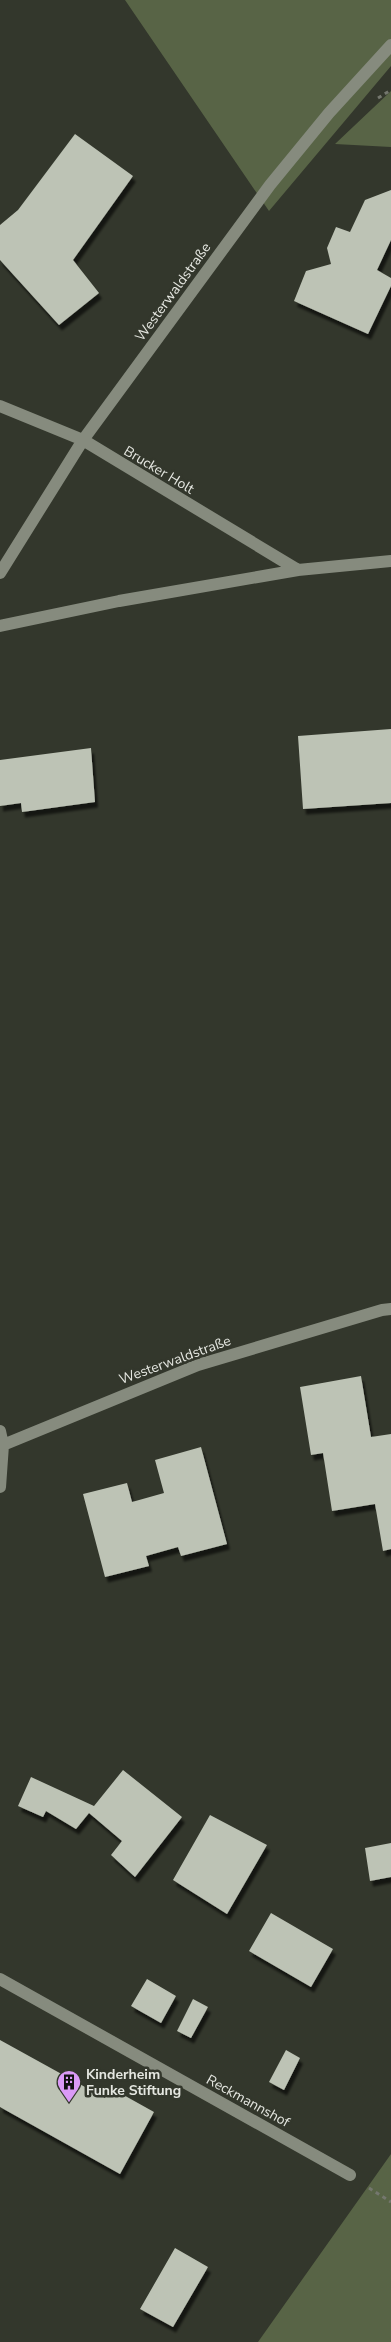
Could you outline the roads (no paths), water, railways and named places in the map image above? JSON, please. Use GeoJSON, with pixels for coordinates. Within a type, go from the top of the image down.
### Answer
{"type":"FeatureCollection","features":[{"type":"Feature","properties":{"kind":"street","name":"Westerwaldstraße"},"geometry":{"type":"LineString","coordinates":[[0,572],[83,440],[270,185],[329,113],[391,45]]}},
{"type":"Feature","properties":{"kind":"street","name":"Brucker Holt"},"geometry":{"type":"LineString","coordinates":[[0,406],[83,440],[298,570]]}},
{"type":"Feature","properties":{"kind":"street"},"geometry":{"type":"LineString","coordinates":[[0,626],[119,601],[298,570],[391,561]]}},
{"type":"Feature","properties":{"kind":"street","name":"Westerwaldstraße"},"geometry":{"type":"LineString","coordinates":[[4,1445],[198,1364],[382,1310],[391,1309]]}},
{"type":"Feature","properties":{"kind":"street"},"geometry":{"type":"LineString","coordinates":[[0,1431],[4,1445],[0,1487]]}},
{"type":"Feature","properties":{"kind":"street","name":"Reckmannshof"},"geometry":{"type":"LineString","coordinates":[[0,1979],[350,2175]]}},
{"type":"Feature","properties":{"kind":"place","name":"Kinderheim Funke Stiftung"},"geometry":{"type":"Point","coordinates":[69,2103]}}]}
